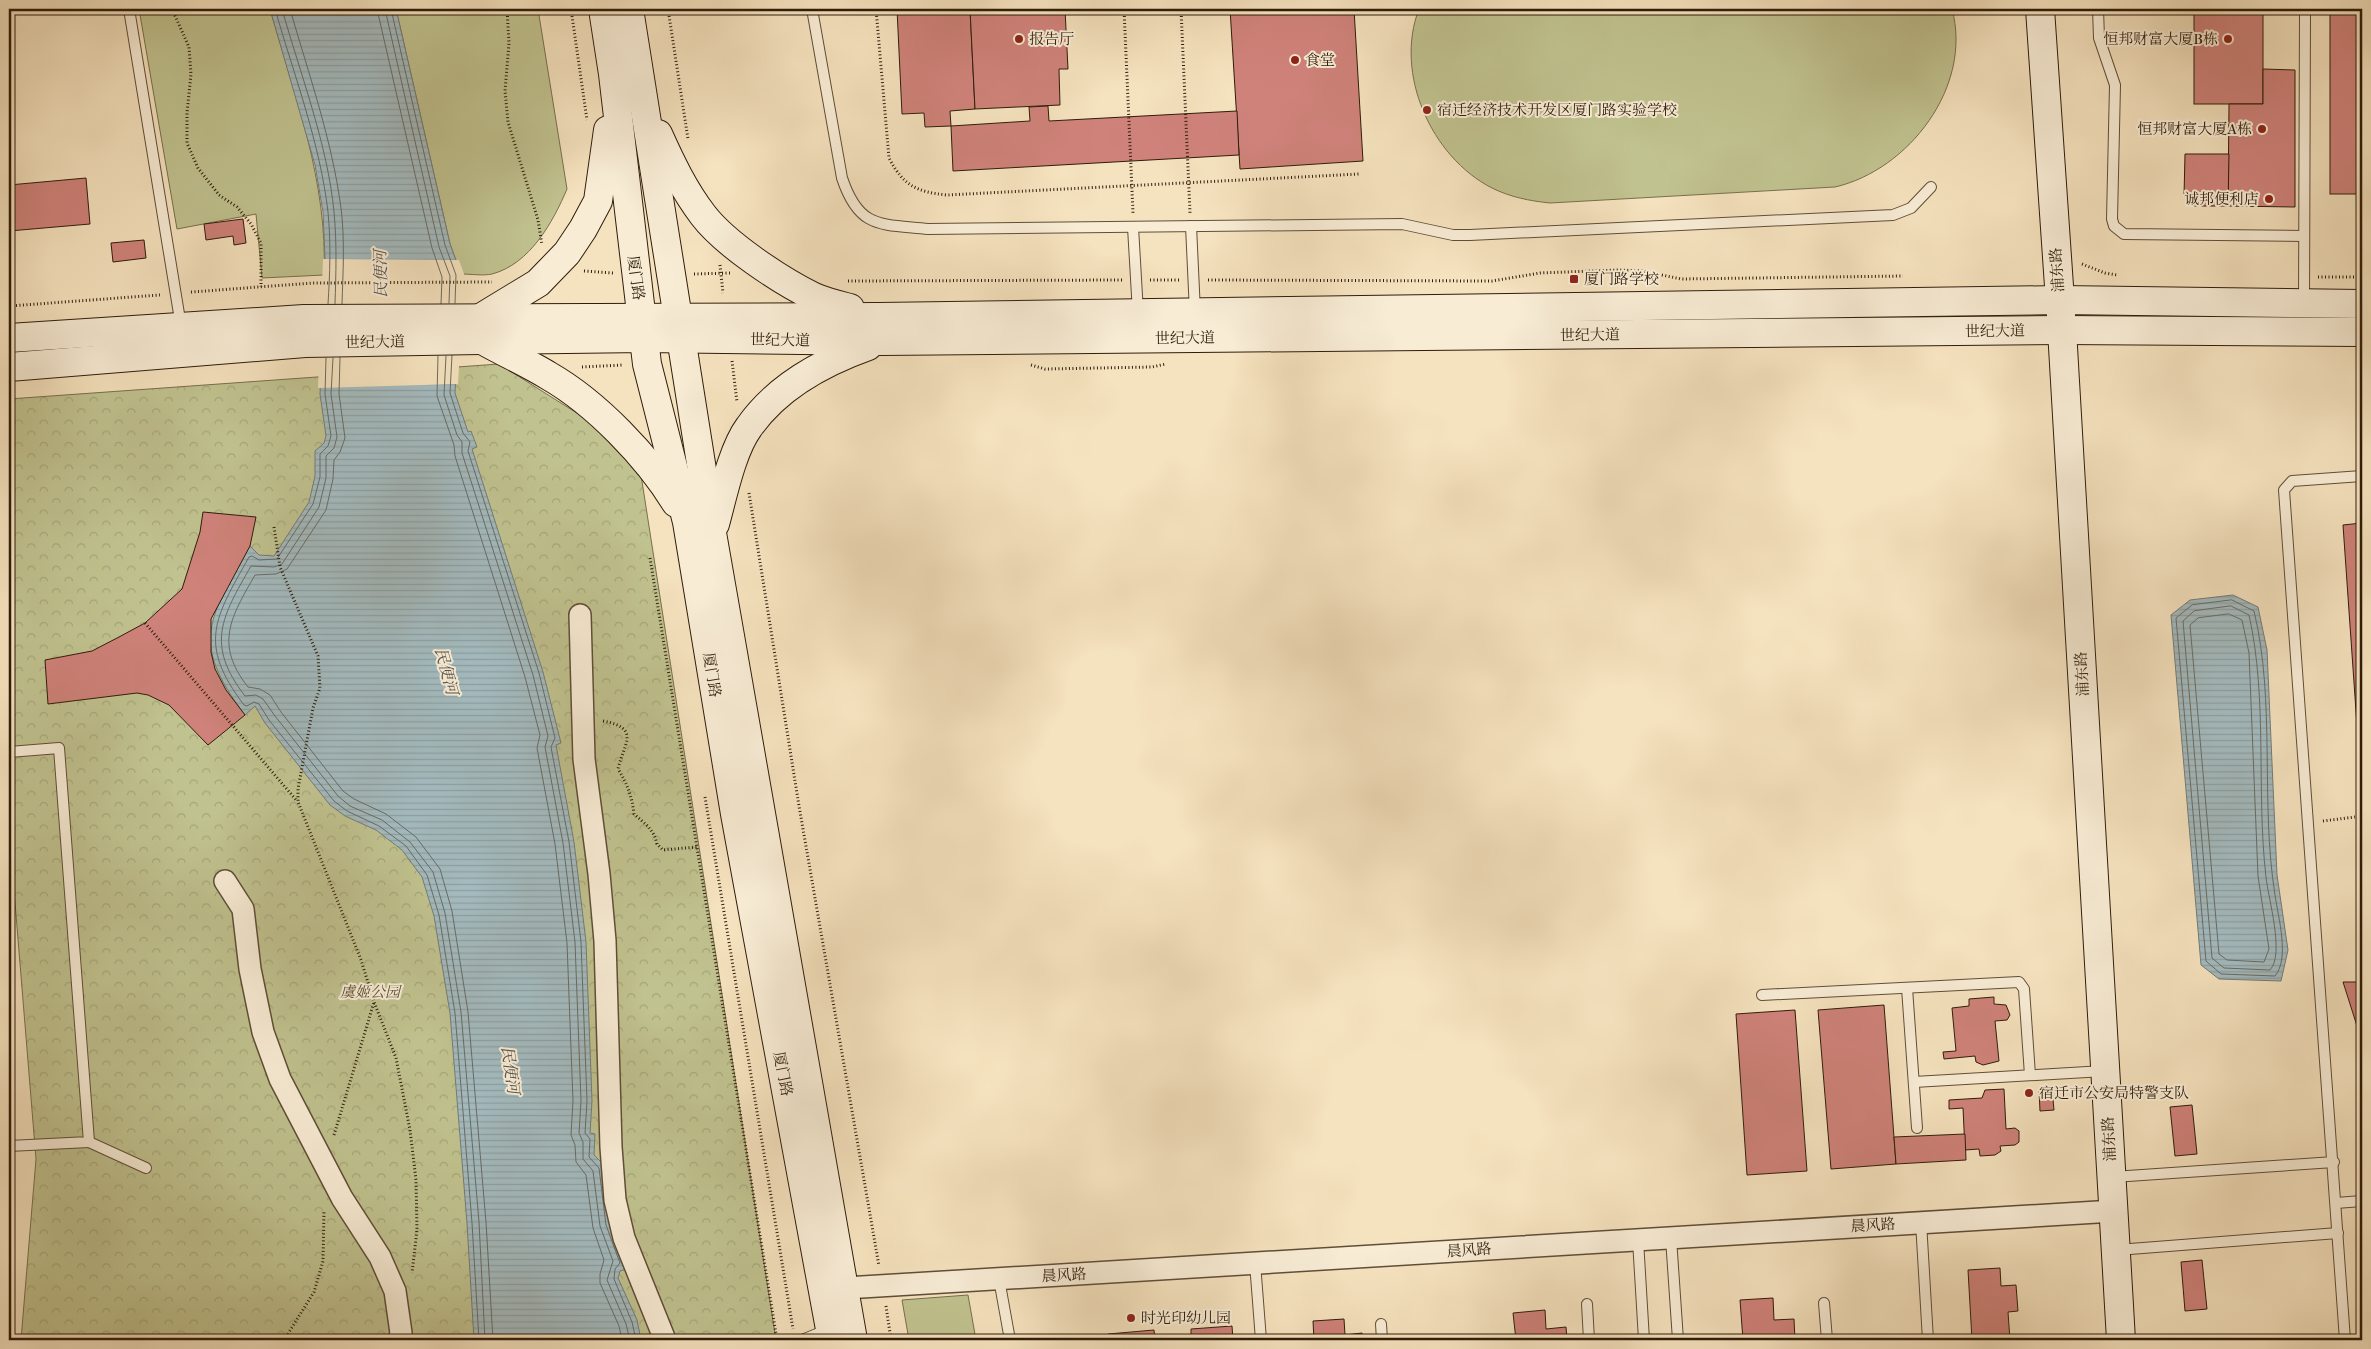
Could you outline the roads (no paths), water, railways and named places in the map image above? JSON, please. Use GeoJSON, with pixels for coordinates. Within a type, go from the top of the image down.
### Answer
{"type":"FeatureCollection","features":[{"type":"Feature","properties":{"kind":"street","name":"厦门路"},"geometry":{"type":"LineString","coordinates":[[603,9],[613,74],[624,274],[631,327],[647,364],[687,522],[735,814],[834,1289]]}},
{"type":"Feature","properties":{"kind":"street","name":"厦门路"},"geometry":{"type":"LineString","coordinates":[[629,9],[834,1289],[838,1336]]}},
{"type":"Feature","properties":{"kind":"street","name":"浦东路"},"geometry":{"type":"LineString","coordinates":[[2040,9],[2062,330],[2121,1340]]}},
{"type":"Feature","properties":{"kind":"street"},"geometry":{"type":"LineString","coordinates":[[613,74],[606,154],[598,201],[583,229],[567,253],[538,283],[473,328],[550,376],[582,399],[614,428],[660,476],[687,522]]}},
{"type":"Feature","properties":{"kind":"street"},"geometry":{"type":"LineString","coordinates":[[642,97],[675,172],[704,216],[735,245],[772,273],[815,298],[880,329]]}},
{"type":"Feature","properties":{"kind":"street","name":"世纪大道"},"geometry":{"type":"LineString","coordinates":[[9,338],[181,328],[305,331],[631,327],[880,329],[1196,325],[2060,300],[2362,304]]}},
{"type":"Feature","properties":{"kind":"street","name":"世纪大道"},"geometry":{"type":"LineString","coordinates":[[1196,325],[2362,332]]}},
{"type":"Feature","properties":{"kind":"street"},"geometry":{"type":"LineString","coordinates":[[712,533],[732,463],[748,428],[768,405],[808,373],[880,329]]}},
{"type":"Feature","properties":{"kind":"street","name":"世纪大道"},"geometry":{"type":"LineString","coordinates":[[9,367],[305,331]]}},
{"type":"Feature","properties":{"kind":"street"},"geometry":{"type":"LineString","coordinates":[[580,615],[585,779],[599,874],[605,941],[611,1147],[615,1200],[624,1238],[664,1340]]}},
{"type":"Feature","properties":{"kind":"street"},"geometry":{"type":"LineString","coordinates":[[225,881],[243,909],[250,969],[261,1023],[280,1079],[342,1198],[380,1257],[395,1291],[402,1333],[400,1340]]}},
{"type":"Feature","properties":{"kind":"street","name":"晨风路"},"geometry":{"type":"LineString","coordinates":[[834,1289],[2114,1211]]}},
{"type":"Feature","properties":{"kind":"lane"},"geometry":{"type":"LineString","coordinates":[[129,9],[181,328]]}},
{"type":"Feature","properties":{"kind":"lane"},"geometry":{"type":"LineString","coordinates":[[812,9],[842,178],[849,198],[867,220],[896,226],[928,229],[1402,224],[1453,235],[1470,235],[1893,215],[1911,208],[1931,187]]}},
{"type":"Feature","properties":{"kind":"lane"},"geometry":{"type":"LineString","coordinates":[[2098,9],[2099,38],[2115,85],[2112,219],[2117,230],[2124,234],[2304,236]]}},
{"type":"Feature","properties":{"kind":"lane"},"geometry":{"type":"LineString","coordinates":[[2304,304],[2305,9]]}},
{"type":"Feature","properties":{"kind":"lane"},"geometry":{"type":"LineString","coordinates":[[1191,226],[1196,325]]}},
{"type":"Feature","properties":{"kind":"lane"},"geometry":{"type":"LineString","coordinates":[[1133,227],[1138,326]]}},
{"type":"Feature","properties":{"kind":"lane"},"geometry":{"type":"LineString","coordinates":[[2346,1340],[2284,490],[2292,481],[2362,476]]}},
{"type":"Feature","properties":{"kind":"lane"},"geometry":{"type":"LineString","coordinates":[[9,752],[58,748],[89,1142]]}},
{"type":"Feature","properties":{"kind":"lane"},"geometry":{"type":"LineString","coordinates":[[1762,995],[2017,982],[2022,984],[2024,989],[2030,1075]]}},
{"type":"Feature","properties":{"kind":"lane"},"geometry":{"type":"LineString","coordinates":[[1907,988],[1917,1128]]}},
{"type":"Feature","properties":{"kind":"lane"},"geometry":{"type":"LineString","coordinates":[[1914,1082],[2105,1071]]}},
{"type":"Feature","properties":{"kind":"lane"},"geometry":{"type":"LineString","coordinates":[[9,1146],[89,1142],[146,1168]]}},
{"type":"Feature","properties":{"kind":"lane"},"geometry":{"type":"LineString","coordinates":[[2112,1177],[2334,1162]]}},
{"type":"Feature","properties":{"kind":"lane"},"geometry":{"type":"LineString","coordinates":[[2336,1203],[2362,1201]]}},
{"type":"Feature","properties":{"kind":"lane"},"geometry":{"type":"LineString","coordinates":[[1921,1222],[1928,1340]]}},
{"type":"Feature","properties":{"kind":"lane"},"geometry":{"type":"LineString","coordinates":[[2116,1250],[2338,1233]]}},
{"type":"Feature","properties":{"kind":"lane"},"geometry":{"type":"LineString","coordinates":[[1671,1238],[1678,1340]]}},
{"type":"Feature","properties":{"kind":"lane"},"geometry":{"type":"LineString","coordinates":[[1638,1240],[1644,1340]]}},
{"type":"Feature","properties":{"kind":"lane"},"geometry":{"type":"LineString","coordinates":[[1254,1263],[1262,1340]]}},
{"type":"Feature","properties":{"kind":"lane"},"geometry":{"type":"LineString","coordinates":[[1000,1279],[1010,1340]]}},
{"type":"Feature","properties":{"kind":"lane"},"geometry":{"type":"LineString","coordinates":[[1824,1303],[1827,1340]]}},
{"type":"Feature","properties":{"kind":"lane"},"geometry":{"type":"LineString","coordinates":[[1587,1304],[1589,1340]]}},
{"type":"Feature","properties":{"kind":"lane"},"geometry":{"type":"LineString","coordinates":[[1381,1324],[1382,1340]]}},
{"type":"Feature","properties":{"kind":"lane"},"geometry":{"type":"LineString","coordinates":[[802,1340],[838,1336]]}},
{"type":"Feature","properties":{"kind":"water","name":"民便河"},"geometry":{"type":"Polygon","coordinates":[[[270,9],[396,9],[450,244],[461,274],[455,393],[468,432],[471,431],[477,447],[472,449],[543,672],[561,743],[556,745],[574,842],[586,942],[592,1101],[590,1133],[595,1134],[594,1155],[604,1165],[627,1269],[620,1271],[618,1278],[637,1320],[641,1340],[474,1340],[467,1223],[450,1013],[434,916],[422,877],[402,850],[376,830],[345,816],[330,805],[265,723],[255,706],[245,715],[227,689],[216,668],[211,648],[211,630],[224,593],[250,546],[259,555],[274,556],[309,502],[315,476],[315,451],[324,443],[326,436],[320,394],[325,258],[323,212],[315,165],[270,9]]]}},
{"type":"Feature","properties":{"kind":"water"},"geometry":{"type":"Polygon","coordinates":[[[2233,595],[2258,607],[2267,650],[2277,875],[2288,950],[2281,981],[2219,979],[2201,965],[2171,615],[2190,600],[2233,595]]]}},
{"type":"Feature","properties":{"kind":"place","name":"报告厅"},"geometry":{"type":"Point","coordinates":[1019,39]}},
{"type":"Feature","properties":{"kind":"place","name":"恒邦财富大厦B栋"},"geometry":{"type":"Point","coordinates":[2228,39]}},
{"type":"Feature","properties":{"kind":"place","name":"食堂"},"geometry":{"type":"Point","coordinates":[1295,60]}},
{"type":"Feature","properties":{"kind":"place","name":"宿迁经济技术开发区厦门路实验学校"},"geometry":{"type":"Point","coordinates":[1427,110]}},
{"type":"Feature","properties":{"kind":"place","name":"恒邦财富大厦A栋"},"geometry":{"type":"Point","coordinates":[2262,129]}},
{"type":"Feature","properties":{"kind":"place","name":"诚邦便利店"},"geometry":{"type":"Point","coordinates":[2269,199]}},
{"type":"Feature","properties":{"kind":"place","name":"厦门路学校"},"geometry":{"type":"Point","coordinates":[1574,279]}},
{"type":"Feature","properties":{"kind":"place","name":"宿迁市公安局特警支队"},"geometry":{"type":"Point","coordinates":[2029,1093]}},
{"type":"Feature","properties":{"kind":"place","name":"时光印幼儿园"},"geometry":{"type":"Point","coordinates":[1131,1318]}},
{"type":"Feature","properties":{"kind":"park label","name":"虞姬公园"},"geometry":{"type":"Point","coordinates":[370,992]}}]}
